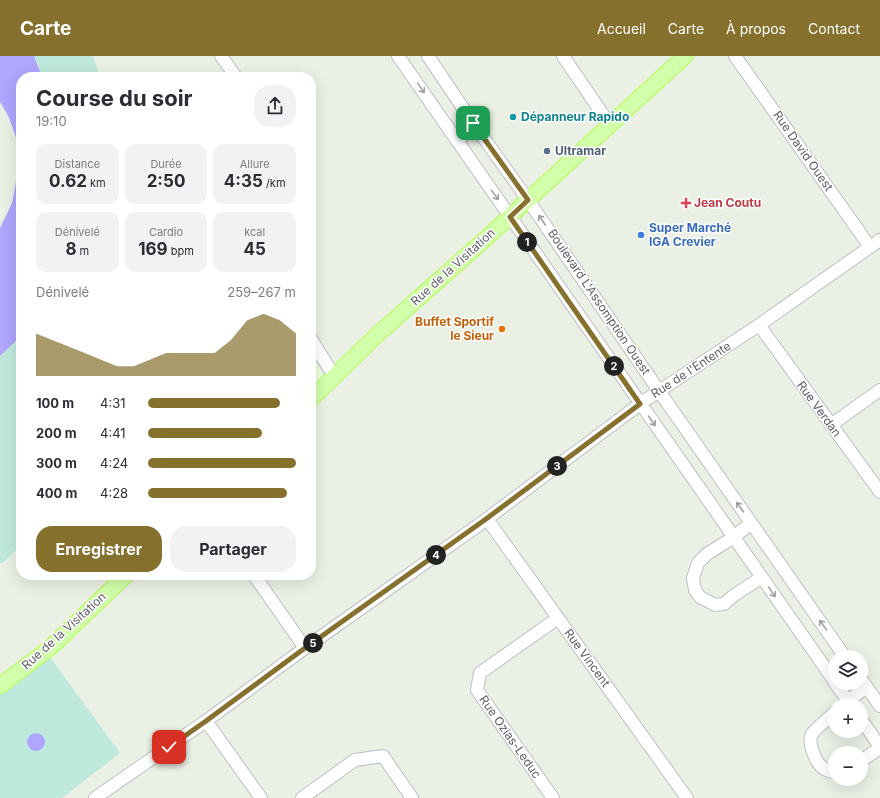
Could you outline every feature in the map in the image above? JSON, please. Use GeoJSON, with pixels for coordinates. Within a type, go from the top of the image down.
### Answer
{"type":"FeatureCollection","features":[{"type":"Feature","properties":{"kind":"main road","name":"Rue de la Visitation"},"geometry":{"type":"LineString","coordinates":[[316,394],[378,334],[510,217],[685,56]]}},
{"type":"Feature","properties":{"kind":"main road","name":"Rue de la Visitation"},"geometry":{"type":"LineString","coordinates":[[0,686],[52,646],[121,580]]}},
{"type":"Feature","properties":{"kind":"street"},"geometry":{"type":"LineString","coordinates":[[221,56],[232,72]]}},
{"type":"Feature","properties":{"kind":"street","name":"Boulevard L'Assomption Ouest"},"geometry":{"type":"LineString","coordinates":[[398,56],[828,673]]}},
{"type":"Feature","properties":{"kind":"street","name":"Boulevard L'Assomption Ouest"},"geometry":{"type":"LineString","coordinates":[[428,56],[840,650]]}},
{"type":"Feature","properties":{"kind":"street"},"geometry":{"type":"LineString","coordinates":[[563,56],[610,125]]}},
{"type":"Feature","properties":{"kind":"street","name":"Rue David Ouest"},"geometry":{"type":"LineString","coordinates":[[735,56],[875,243]]}},
{"type":"Feature","properties":{"kind":"street"},"geometry":{"type":"LineString","coordinates":[[457,140],[476,126]]}},
{"type":"Feature","properties":{"kind":"street","name":"Rue de l'Entente"},"geometry":{"type":"LineString","coordinates":[[95,798],[206,721],[305,648],[486,519],[640,404],[759,325],[875,243]]}},
{"type":"Feature","properties":{"kind":"street","name":"Rue Verdan"},"geometry":{"type":"LineString","coordinates":[[759,325],[880,492]]}},
{"type":"Feature","properties":{"kind":"street"},"geometry":{"type":"LineString","coordinates":[[316,347],[334,376]]}},
{"type":"Feature","properties":{"kind":"street"},"geometry":{"type":"LineString","coordinates":[[831,425],[880,390]]}},
{"type":"Feature","properties":{"kind":"street","name":"Rue Vincent"},"geometry":{"type":"LineString","coordinates":[[486,519],[687,798]]}},
{"type":"Feature","properties":{"kind":"street"},"geometry":{"type":"LineString","coordinates":[[751,523],[734,537],[707,554],[698,563],[693,578],[695,590],[700,597],[715,605],[724,604],[733,596],[762,577]]}},
{"type":"Feature","properties":{"kind":"street"},"geometry":{"type":"LineString","coordinates":[[257,580],[305,648]]}},
{"type":"Feature","properties":{"kind":"street","name":"Rue Ozias-Leduc"},"geometry":{"type":"LineString","coordinates":[[553,798],[477,690],[480,673],[558,618]]}},
{"type":"Feature","properties":{"kind":"street","name":"Boulevard L'Assomption Ouest"},"geometry":{"type":"LineString","coordinates":[[868,689],[880,706]]}},
{"type":"Feature","properties":{"kind":"street","name":"Boulevard L'Assomption Ouest"},"geometry":{"type":"LineString","coordinates":[[852,698],[858,690]]}},
{"type":"Feature","properties":{"kind":"street"},"geometry":{"type":"LineString","coordinates":[[828,719],[812,734],[810,741],[818,763],[828,771]]}},
{"type":"Feature","properties":{"kind":"street"},"geometry":{"type":"LineString","coordinates":[[206,721],[261,798]]}},
{"type":"Feature","properties":{"kind":"street"},"geometry":{"type":"LineString","coordinates":[[868,730],[880,747],[868,756]]}},
{"type":"Feature","properties":{"kind":"street"},"geometry":{"type":"LineString","coordinates":[[302,798],[355,760],[383,756],[412,798]]}},
{"type":"Feature","properties":{"kind":"shaded area"},"geometry":{"type":"Polygon","coordinates":[[[0,56],[34,56],[40,72],[16,72],[16,138],[9,117],[0,102],[0,56]]]}},
{"type":"Feature","properties":{"kind":"shaded area"},"geometry":{"type":"Polygon","coordinates":[[[34,56],[93,56],[98,72],[40,72],[34,56]]]}},
{"type":"Feature","properties":{"kind":"shaded area"},"geometry":{"type":"Polygon","coordinates":[[[16,182],[16,341],[0,356],[0,228],[12,203],[16,182]]]}},
{"type":"Feature","properties":{"kind":"shaded area"},"geometry":{"type":"Polygon","coordinates":[[[16,341],[16,550],[3,563],[0,563],[0,356],[16,341]]]}},
{"type":"Feature","properties":{"kind":"shaded area"},"geometry":{"type":"Polygon","coordinates":[[[316,363],[324,376],[316,383],[316,363]]]}},
{"type":"Feature","properties":{"kind":"shaded area"},"geometry":{"type":"Polygon","coordinates":[[[47,653],[120,753],[62,798],[0,798],[0,689],[47,653]]]}},
{"type":"Feature","properties":{"kind":"shaded area"},"geometry":{"type":"Polygon","coordinates":[[[36,733],[42,736],[45,742],[42,748],[36,751],[30,748],[27,742],[30,736],[36,733]]]}},
{"type":"Feature","properties":{"kind":"place","name":"Dépanneur Rapido"},"geometry":{"type":"Point","coordinates":[513,117]}},
{"type":"Feature","properties":{"kind":"place","name":"Ultramar"},"geometry":{"type":"Point","coordinates":[547,151]}},
{"type":"Feature","properties":{"kind":"place","name":"Jean Coutu"},"geometry":{"type":"Point","coordinates":[686,203]}},
{"type":"Feature","properties":{"kind":"place","name":"Super Marché IGA Crevier"},"geometry":{"type":"Point","coordinates":[641,235]}},
{"type":"Feature","properties":{"kind":"place","name":"Buffet Sportif le Sieur"},"geometry":{"type":"Point","coordinates":[502,329]}},
{"type":"Feature","properties":{"kind":"route"},"geometry":{"type":"LineString","coordinates":[[169,747],[486,519],[640,404],[510,217],[528,200],[473,123]]}}]}
